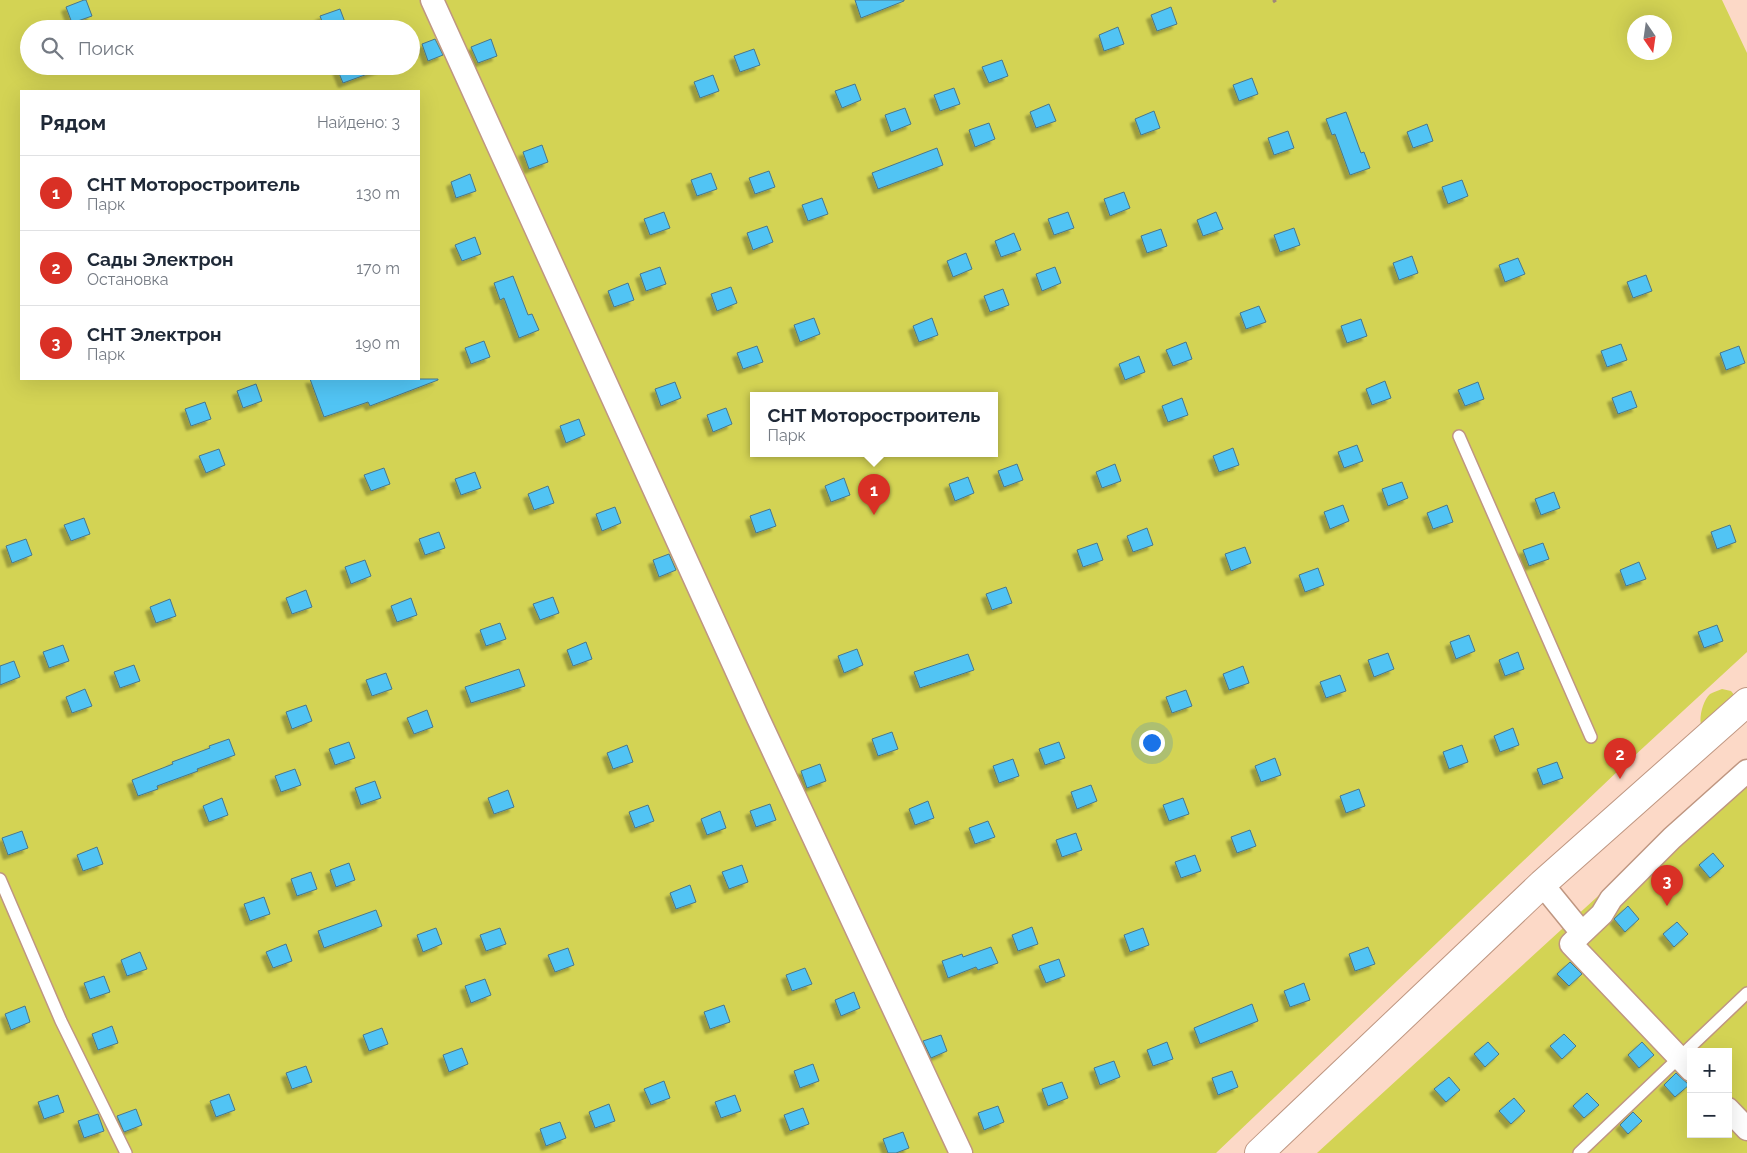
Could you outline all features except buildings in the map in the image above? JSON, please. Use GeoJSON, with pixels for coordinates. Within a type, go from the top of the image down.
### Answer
{"type":"FeatureCollection","features":[{"type":"Feature","properties":{"kind":"street"},"geometry":{"type":"LineString","coordinates":[[432,0],[758,718],[961,1153]]}},
{"type":"Feature","properties":{"kind":"street"},"geometry":{"type":"LineString","coordinates":[[1260,1153],[1542,884],[1747,702]]}},
{"type":"Feature","properties":{"kind":"street"},"geometry":{"type":"LineString","coordinates":[[1685,1064],[1571,944],[1602,914],[1611,899],[1666,844],[1747,771]]}},
{"type":"Feature","properties":{"kind":"street"},"geometry":{"type":"LineString","coordinates":[[1542,884],[1582,933]]}},
{"type":"Feature","properties":{"kind":"street"},"geometry":{"type":"LineString","coordinates":[[1732,1113],[1747,1129]]}},
{"type":"Feature","properties":{"kind":"lane"},"geometry":{"type":"LineString","coordinates":[[1459,436],[1591,737]]}},
{"type":"Feature","properties":{"kind":"lane"},"geometry":{"type":"LineString","coordinates":[[0,880],[61,1021],[126,1153]]}},
{"type":"Feature","properties":{"kind":"lane"},"geometry":{"type":"LineString","coordinates":[[1579,1153],[1685,1064],[1747,993]]}},
{"type":"Feature","properties":{"kind":"shaded area"},"geometry":{"type":"Polygon","coordinates":[[[0,0],[1722,0],[1747,53],[1747,652],[1620,769],[1216,1153],[0,1153],[0,0]]]}},
{"type":"Feature","properties":{"kind":"shaded area"},"geometry":{"type":"Polygon","coordinates":[[[1722,689],[1731,691],[1735,696],[1701,725],[1701,713],[1705,700],[1710,694],[1722,689]]]}},
{"type":"Feature","properties":{"kind":"shaded area"},"geometry":{"type":"Polygon","coordinates":[[[1747,760],[1747,1153],[1317,1153],[1747,760]]]}},
{"type":"Feature","properties":{"kind":"place","name":"СНТ Моторостроитель"},"geometry":{"type":"Point","coordinates":[874,515]}},
{"type":"Feature","properties":{"kind":"place","name":"Сады Электрон"},"geometry":{"type":"Point","coordinates":[1620,779]}},
{"type":"Feature","properties":{"kind":"place","name":"СНТ Электрон"},"geometry":{"type":"Point","coordinates":[1667,906]}}]}
